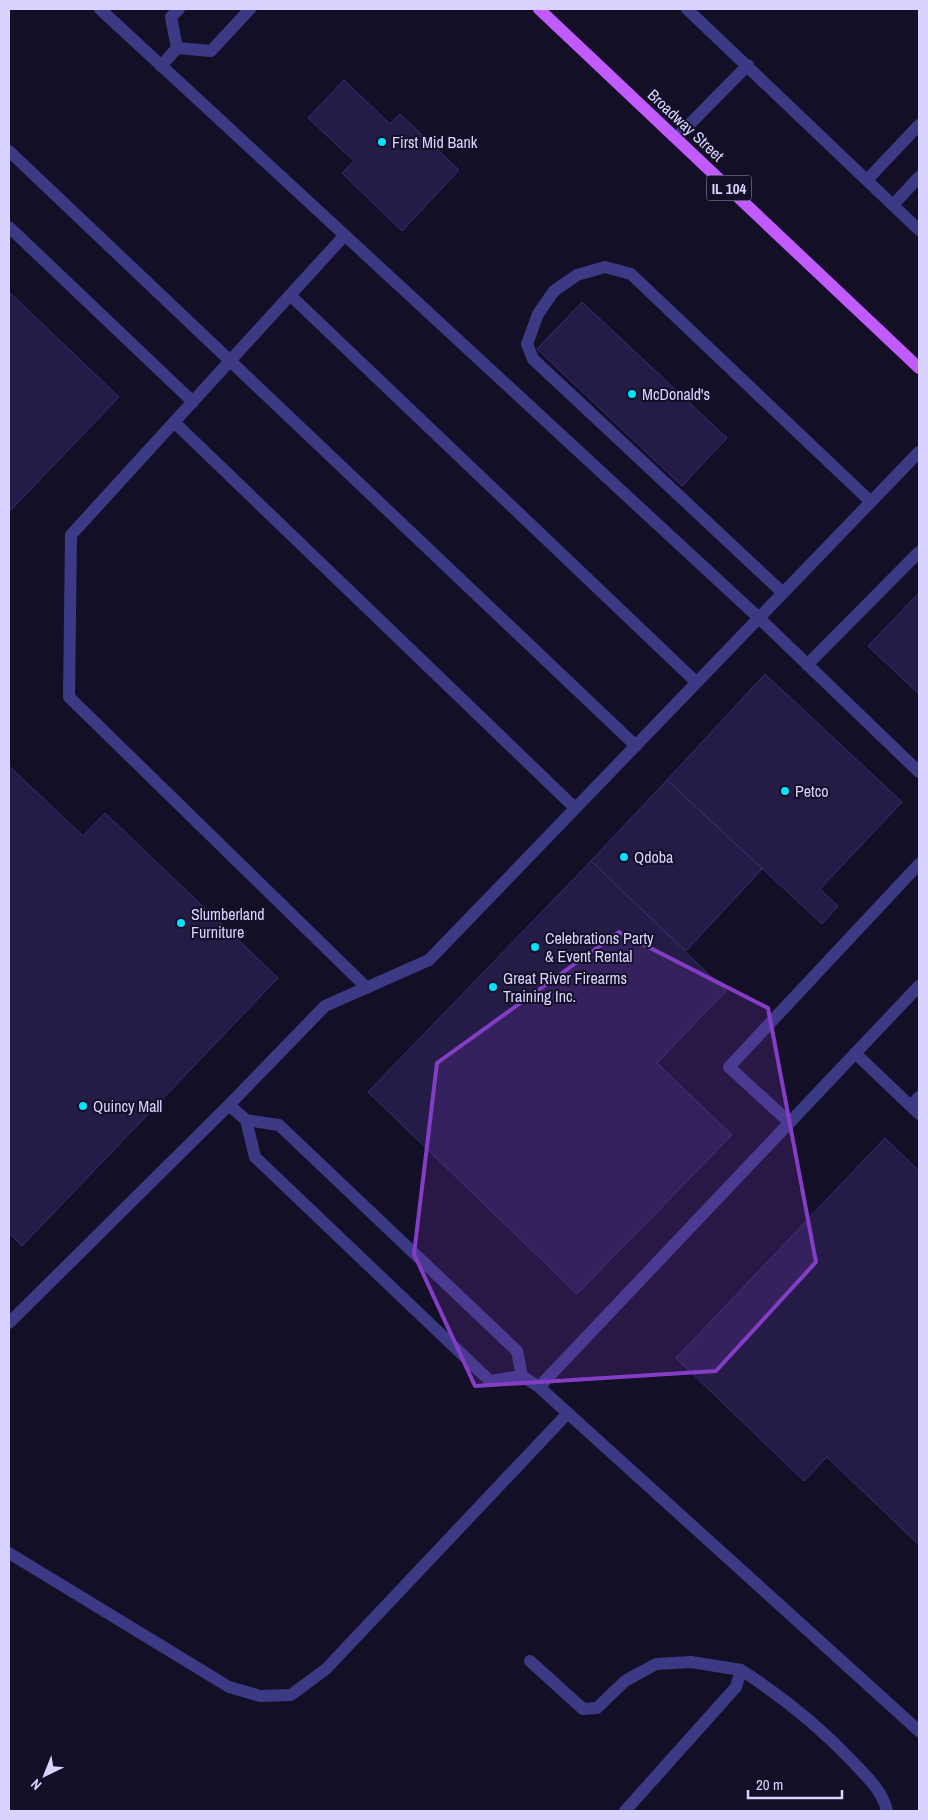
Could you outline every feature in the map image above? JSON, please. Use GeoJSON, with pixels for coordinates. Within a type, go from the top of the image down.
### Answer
{"type":"FeatureCollection","features":[{"type":"Feature","properties":{"kind":"main road","name":"Broadway Street"},"geometry":{"type":"LineString","coordinates":[[539,9],[919,368]]}},
{"type":"Feature","properties":{"kind":"street"},"geometry":{"type":"LineString","coordinates":[[100,9],[759,618],[919,772]]}},
{"type":"Feature","properties":{"kind":"street"},"geometry":{"type":"LineString","coordinates":[[177,48],[171,17],[179,9]]}},
{"type":"Feature","properties":{"kind":"street"},"geometry":{"type":"LineString","coordinates":[[177,48],[211,51],[250,9]]}},
{"type":"Feature","properties":{"kind":"street"},"geometry":{"type":"LineString","coordinates":[[687,9],[748,65],[919,230]]}},
{"type":"Feature","properties":{"kind":"street"},"geometry":{"type":"LineString","coordinates":[[161,66],[177,48]]}},
{"type":"Feature","properties":{"kind":"street"},"geometry":{"type":"LineString","coordinates":[[676,138],[748,65]]}},
{"type":"Feature","properties":{"kind":"street"},"geometry":{"type":"LineString","coordinates":[[867,180],[919,125]]}},
{"type":"Feature","properties":{"kind":"street"},"geometry":{"type":"LineString","coordinates":[[9,151],[636,746]]}},
{"type":"Feature","properties":{"kind":"street"},"geometry":{"type":"LineString","coordinates":[[893,205],[919,177]]}},
{"type":"Feature","properties":{"kind":"street"},"geometry":{"type":"LineString","coordinates":[[9,227],[193,402]]}},
{"type":"Feature","properties":{"kind":"street"},"geometry":{"type":"LineString","coordinates":[[344,236],[71,535],[69,697],[367,988]]}},
{"type":"Feature","properties":{"kind":"street"},"geometry":{"type":"LineString","coordinates":[[783,593],[533,359],[527,344],[538,314],[554,291],[577,275],[605,267],[631,274],[871,502]]}},
{"type":"Feature","properties":{"kind":"street"},"geometry":{"type":"LineString","coordinates":[[290,295],[696,682]]}},
{"type":"Feature","properties":{"kind":"street"},"geometry":{"type":"LineString","coordinates":[[174,422],[575,808]]}},
{"type":"Feature","properties":{"kind":"street"},"geometry":{"type":"LineString","coordinates":[[9,1323],[229,1105],[325,1006],[429,960],[919,452]]}},
{"type":"Feature","properties":{"kind":"street"},"geometry":{"type":"LineString","coordinates":[[807,664],[919,552]]}},
{"type":"Feature","properties":{"kind":"street"},"geometry":{"type":"LineString","coordinates":[[789,1122],[729,1067],[919,864]]}},
{"type":"Feature","properties":{"kind":"street"},"geometry":{"type":"LineString","coordinates":[[539,1387],[919,986]]}},
{"type":"Feature","properties":{"kind":"street"},"geometry":{"type":"LineString","coordinates":[[855,1053],[916,1106]]}},
{"type":"Feature","properties":{"kind":"street"},"geometry":{"type":"LineString","coordinates":[[229,1105],[246,1120],[279,1125],[517,1351],[522,1376]]}},
{"type":"Feature","properties":{"kind":"street"},"geometry":{"type":"LineString","coordinates":[[246,1120],[255,1157],[490,1380],[522,1376],[539,1387],[919,1731]]}},
{"type":"Feature","properties":{"kind":"street"},"geometry":{"type":"LineString","coordinates":[[9,1553],[229,1687],[260,1696],[291,1694],[326,1670],[567,1414]]}},
{"type":"Feature","properties":{"kind":"street"},"geometry":{"type":"LineString","coordinates":[[530,1661],[583,1709],[597,1708],[625,1681],[656,1664],[691,1662],[742,1670],[786,1700],[825,1733],[873,1784],[885,1802],[887,1811]]}},
{"type":"Feature","properties":{"kind":"street"},"geometry":{"type":"LineString","coordinates":[[625,1811],[736,1687],[742,1670]]}},
{"type":"Feature","properties":{"kind":"highlighted area"},"geometry":{"type":"Polygon","coordinates":[[[619,932],[768,1008],[816,1262],[716,1371],[475,1386],[414,1254],[437,1063],[619,932]]]}},
{"type":"Feature","properties":{"kind":"building","name":"First Mid Bank"},"geometry":{"type":"Polygon","coordinates":[[[344,80],[390,124],[400,114],[459,170],[402,231],[342,173],[354,161],[308,118],[344,80]]]}},
{"type":"Feature","properties":{"kind":"building"},"geometry":{"type":"Polygon","coordinates":[[[9,292],[119,397],[9,512],[9,292]]]}},
{"type":"Feature","properties":{"kind":"building","name":"McDonald's"},"geometry":{"type":"Polygon","coordinates":[[[582,302],[727,438],[682,486],[537,349],[582,302]]]}},
{"type":"Feature","properties":{"kind":"building"},"geometry":{"type":"Polygon","coordinates":[[[919,593],[919,694],[868,646],[919,593]]]}},
{"type":"Feature","properties":{"kind":"building","name":"Petco"},"geometry":{"type":"Polygon","coordinates":[[[765,674],[902,802],[820,889],[838,906],[822,924],[667,780],[765,674]]]}},
{"type":"Feature","properties":{"kind":"building","name":"Quincy Mall"},"geometry":{"type":"Polygon","coordinates":[[[9,766],[83,836],[105,813],[278,978],[22,1246],[9,1233],[9,766]]]}},
{"type":"Feature","properties":{"kind":"building"},"geometry":{"type":"Polygon","coordinates":[[[667,780],[762,869],[686,951],[591,861],[667,780]]]}},
{"type":"Feature","properties":{"kind":"building"},"geometry":{"type":"Polygon","coordinates":[[[591,861],[726,991],[657,1063],[732,1135],[577,1294],[368,1092],[591,861]]]}},
{"type":"Feature","properties":{"kind":"building"},"geometry":{"type":"Polygon","coordinates":[[[885,1138],[919,1171],[919,1545],[827,1457],[804,1481],[676,1358],[885,1138]]]}},
{"type":"Feature","properties":{"kind":"place","name":"First Mid Bank"},"geometry":{"type":"Point","coordinates":[382,142]}},
{"type":"Feature","properties":{"kind":"place","name":"McDonald's"},"geometry":{"type":"Point","coordinates":[632,394]}},
{"type":"Feature","properties":{"kind":"place","name":"Petco"},"geometry":{"type":"Point","coordinates":[785,791]}},
{"type":"Feature","properties":{"kind":"place","name":"Qdoba"},"geometry":{"type":"Point","coordinates":[624,857]}},
{"type":"Feature","properties":{"kind":"place","name":"Slumberland Furniture"},"geometry":{"type":"Point","coordinates":[181,923]}},
{"type":"Feature","properties":{"kind":"place","name":"Celebrations Party & Event Rental"},"geometry":{"type":"Point","coordinates":[535,947]}},
{"type":"Feature","properties":{"kind":"place","name":"Great River Firearms Training Inc."},"geometry":{"type":"Point","coordinates":[493,987]}},
{"type":"Feature","properties":{"kind":"place","name":"Quincy Mall"},"geometry":{"type":"Point","coordinates":[83,1106]}}]}
